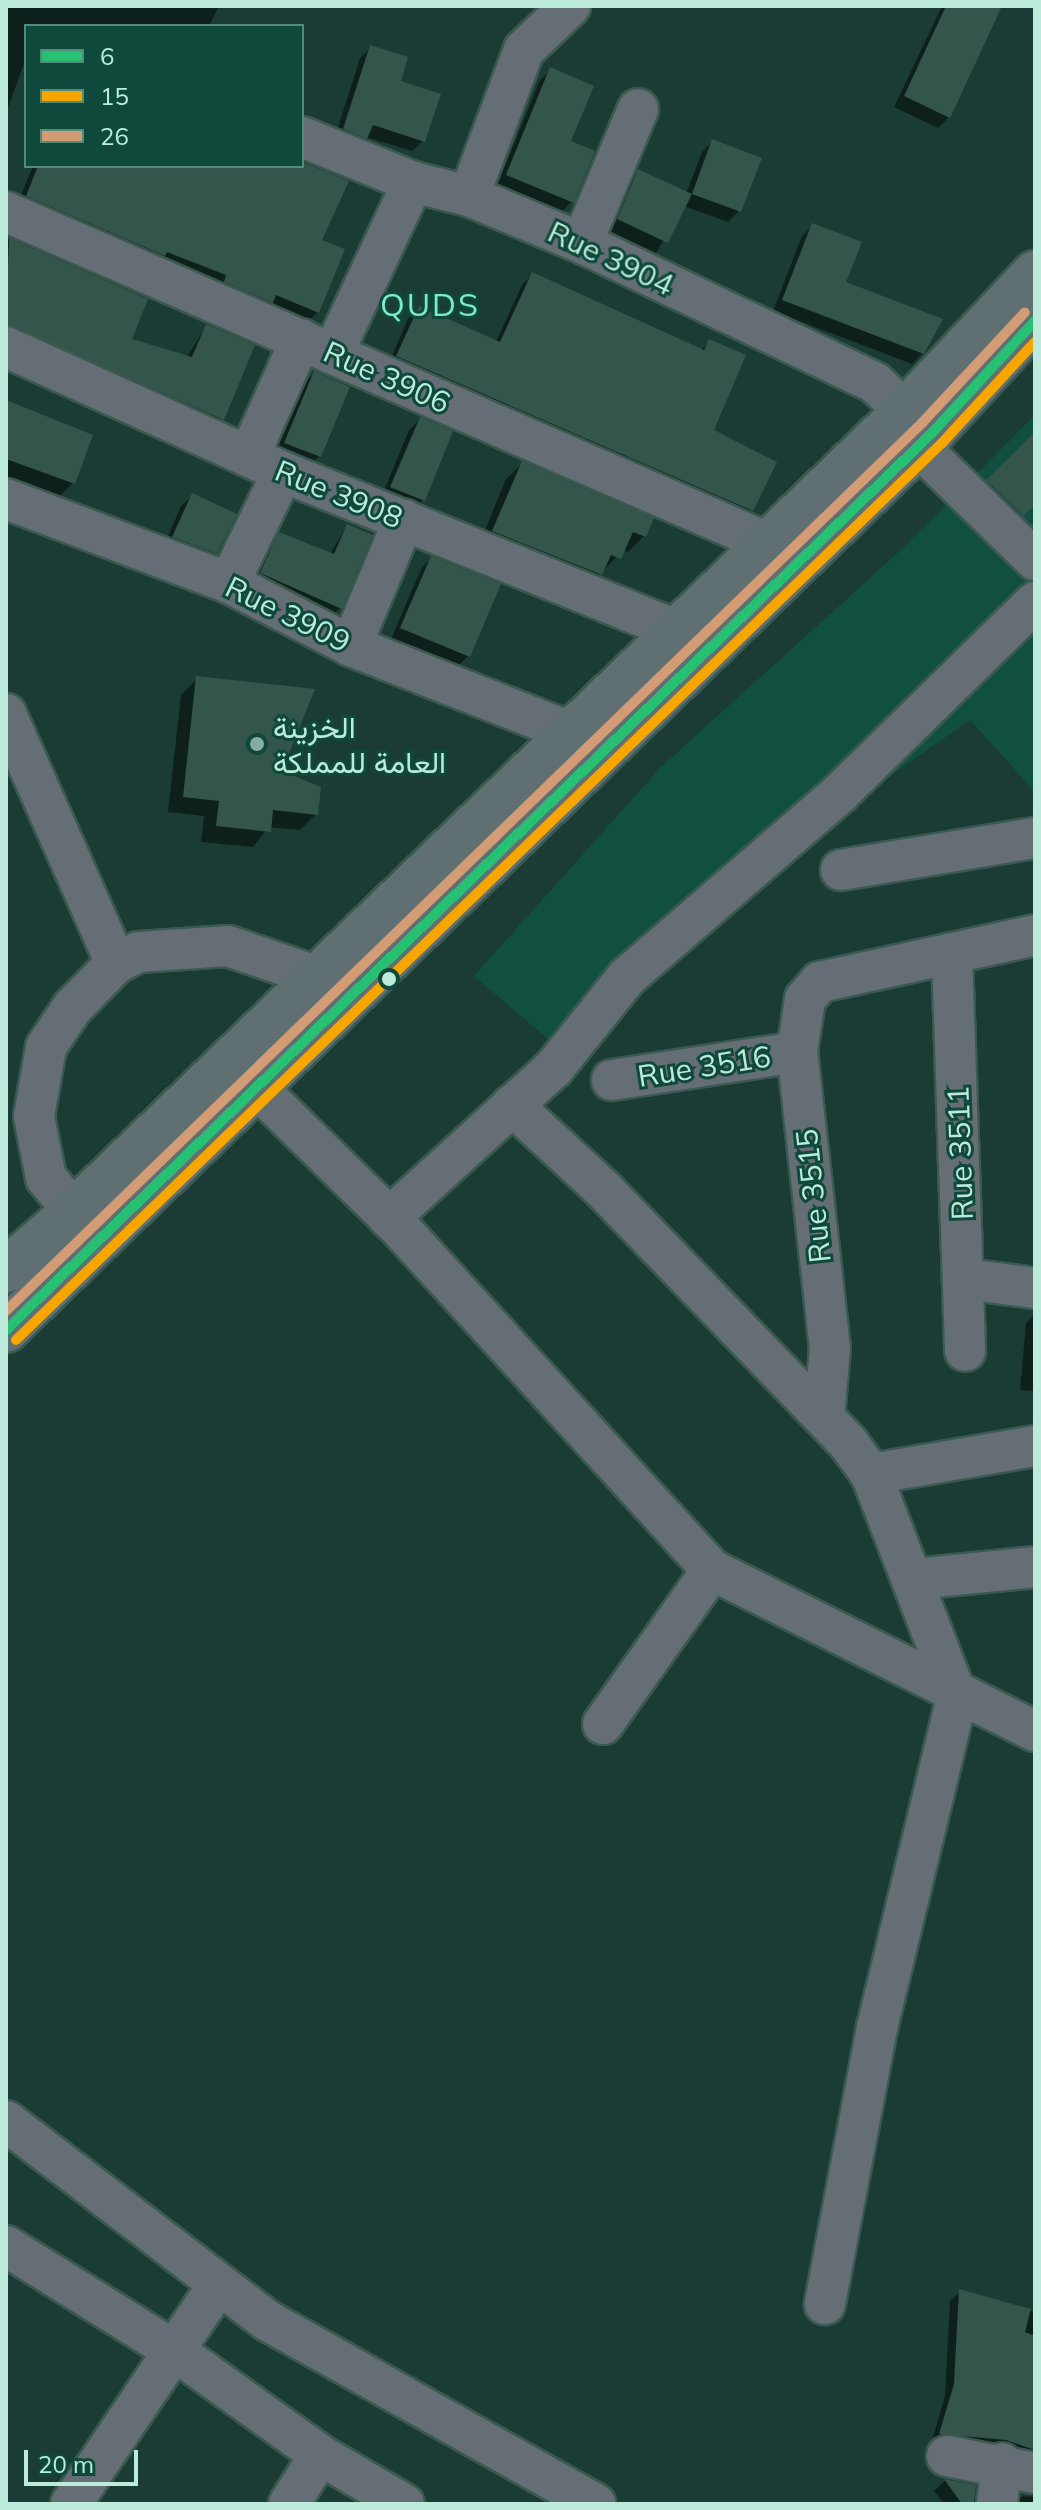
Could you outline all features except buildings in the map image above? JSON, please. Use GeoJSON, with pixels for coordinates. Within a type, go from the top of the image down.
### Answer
{"type":"FeatureCollection","features":[{"type":"Feature","properties":{"kind":"main road"},"geometry":{"type":"LineString","coordinates":[[6,1330],[256,1087],[912,428],[1035,273]]}},
{"type":"Feature","properties":{"kind":"main road"},"geometry":{"type":"LineString","coordinates":[[6,1270],[74,1211],[768,543],[912,428],[1035,321]]}},
{"type":"Feature","properties":{"kind":"street"},"geometry":{"type":"LineString","coordinates":[[469,196],[524,50],[570,6]]}},
{"type":"Feature","properties":{"kind":"street"},"geometry":{"type":"LineString","coordinates":[[582,243],[638,109]]}},
{"type":"Feature","properties":{"kind":"street","name":"Rue 3904"},"geometry":{"type":"LineString","coordinates":[[304,138],[413,182],[469,196],[582,243],[875,383],[912,428],[1035,560]]}},
{"type":"Feature","properties":{"kind":"street"},"geometry":{"type":"LineString","coordinates":[[229,583],[266,464],[317,346],[413,182]]}},
{"type":"Feature","properties":{"kind":"street","name":"Rue 3906"},"geometry":{"type":"LineString","coordinates":[[6,212],[768,543]]}},
{"type":"Feature","properties":{"kind":"street","name":"Rue 3908"},"geometry":{"type":"LineString","coordinates":[[6,347],[266,464],[677,630]]}},
{"type":"Feature","properties":{"kind":"street","name":"Rue 3909"},"geometry":{"type":"LineString","coordinates":[[6,499],[229,583],[351,646],[570,732]]}},
{"type":"Feature","properties":{"kind":"street"},"geometry":{"type":"LineString","coordinates":[[351,646],[404,520]]}},
{"type":"Feature","properties":{"kind":"street"},"geometry":{"type":"LineString","coordinates":[[389,1218],[554,1068],[627,977],[840,793],[1035,602]]}},
{"type":"Feature","properties":{"kind":"street"},"geometry":{"type":"LineString","coordinates":[[6,714],[116,963]]}},
{"type":"Feature","properties":{"kind":"street"},"geometry":{"type":"LineString","coordinates":[[841,870],[947,848],[1035,838]]}},
{"type":"Feature","properties":{"kind":"street"},"geometry":{"type":"LineString","coordinates":[[952,955],[1035,935]]}},
{"type":"Feature","properties":{"kind":"street"},"geometry":{"type":"LineString","coordinates":[[74,1211],[46,1178],[34,1116],[46,1047],[72,1008],[116,963],[139,952],[228,946],[315,976]]}},
{"type":"Feature","properties":{"kind":"street","name":"Rue 3515"},"geometry":{"type":"LineString","coordinates":[[824,1417],[830,1349],[797,1052],[805,999],[820,982],[952,955]]}},
{"type":"Feature","properties":{"kind":"street","name":"Rue 3511"},"geometry":{"type":"LineString","coordinates":[[952,955],[965,1351]]}},
{"type":"Feature","properties":{"kind":"street","name":"Rue 3516"},"geometry":{"type":"LineString","coordinates":[[612,1080],[797,1052]]}},
{"type":"Feature","properties":{"kind":"street"},"geometry":{"type":"LineString","coordinates":[[256,1087],[389,1218],[712,1570],[957,1697],[1035,1731]]}},
{"type":"Feature","properties":{"kind":"street"},"geometry":{"type":"LineString","coordinates":[[512,1105],[604,1190],[824,1417],[871,1474],[915,1579],[957,1697],[877,2028],[825,2304]]}},
{"type":"Feature","properties":{"kind":"street"},"geometry":{"type":"LineString","coordinates":[[965,1279],[1035,1288]]}},
{"type":"Feature","properties":{"kind":"street"},"geometry":{"type":"LineString","coordinates":[[871,1474],[1035,1446]]}},
{"type":"Feature","properties":{"kind":"street"},"geometry":{"type":"LineString","coordinates":[[915,1579],[1035,1567]]}},
{"type":"Feature","properties":{"kind":"street"},"geometry":{"type":"LineString","coordinates":[[603,1724],[712,1570]]}},
{"type":"Feature","properties":{"kind":"street"},"geometry":{"type":"LineString","coordinates":[[6,2121],[268,2321],[359,2376],[595,2504]]}},
{"type":"Feature","properties":{"kind":"street"},"geometry":{"type":"LineString","coordinates":[[6,2246],[175,2351],[320,2455],[404,2504]]}},
{"type":"Feature","properties":{"kind":"street"},"geometry":{"type":"LineString","coordinates":[[71,2504],[219,2284]]}},
{"type":"Feature","properties":{"kind":"street"},"geometry":{"type":"LineString","coordinates":[[289,2504],[320,2455]]}},
{"type":"Feature","properties":{"kind":"street"},"geometry":{"type":"LineString","coordinates":[[947,2456],[1018,2468],[997,2504]]}},
{"type":"Feature","properties":{"kind":"shaded area"},"geometry":{"type":"Polygon","coordinates":[[[1035,415],[1035,792],[970,720],[827,820],[561,1050],[474,976],[660,768],[903,548],[1035,415]]]}},
{"type":"Feature","properties":{"kind":"transit line","name":"26"},"geometry":{"type":"LineString","coordinates":[[6,1311],[922,423],[1025,312]]}},
{"type":"Feature","properties":{"kind":"transit line","name":"6"},"geometry":{"type":"LineString","coordinates":[[6,1330],[932,433],[1035,321]]}},
{"type":"Feature","properties":{"kind":"transit line","name":"15"},"geometry":{"type":"LineString","coordinates":[[16,1340],[942,443],[1035,342]]}},
{"type":"Feature","properties":{"kind":"place","name":"الخزينة العامة للمملكة"},"geometry":{"type":"Point","coordinates":[257,744]}},
{"type":"Feature","properties":{"kind":"district","name":"QUDS"},"geometry":{"type":"Point","coordinates":[430,304]}}]}
